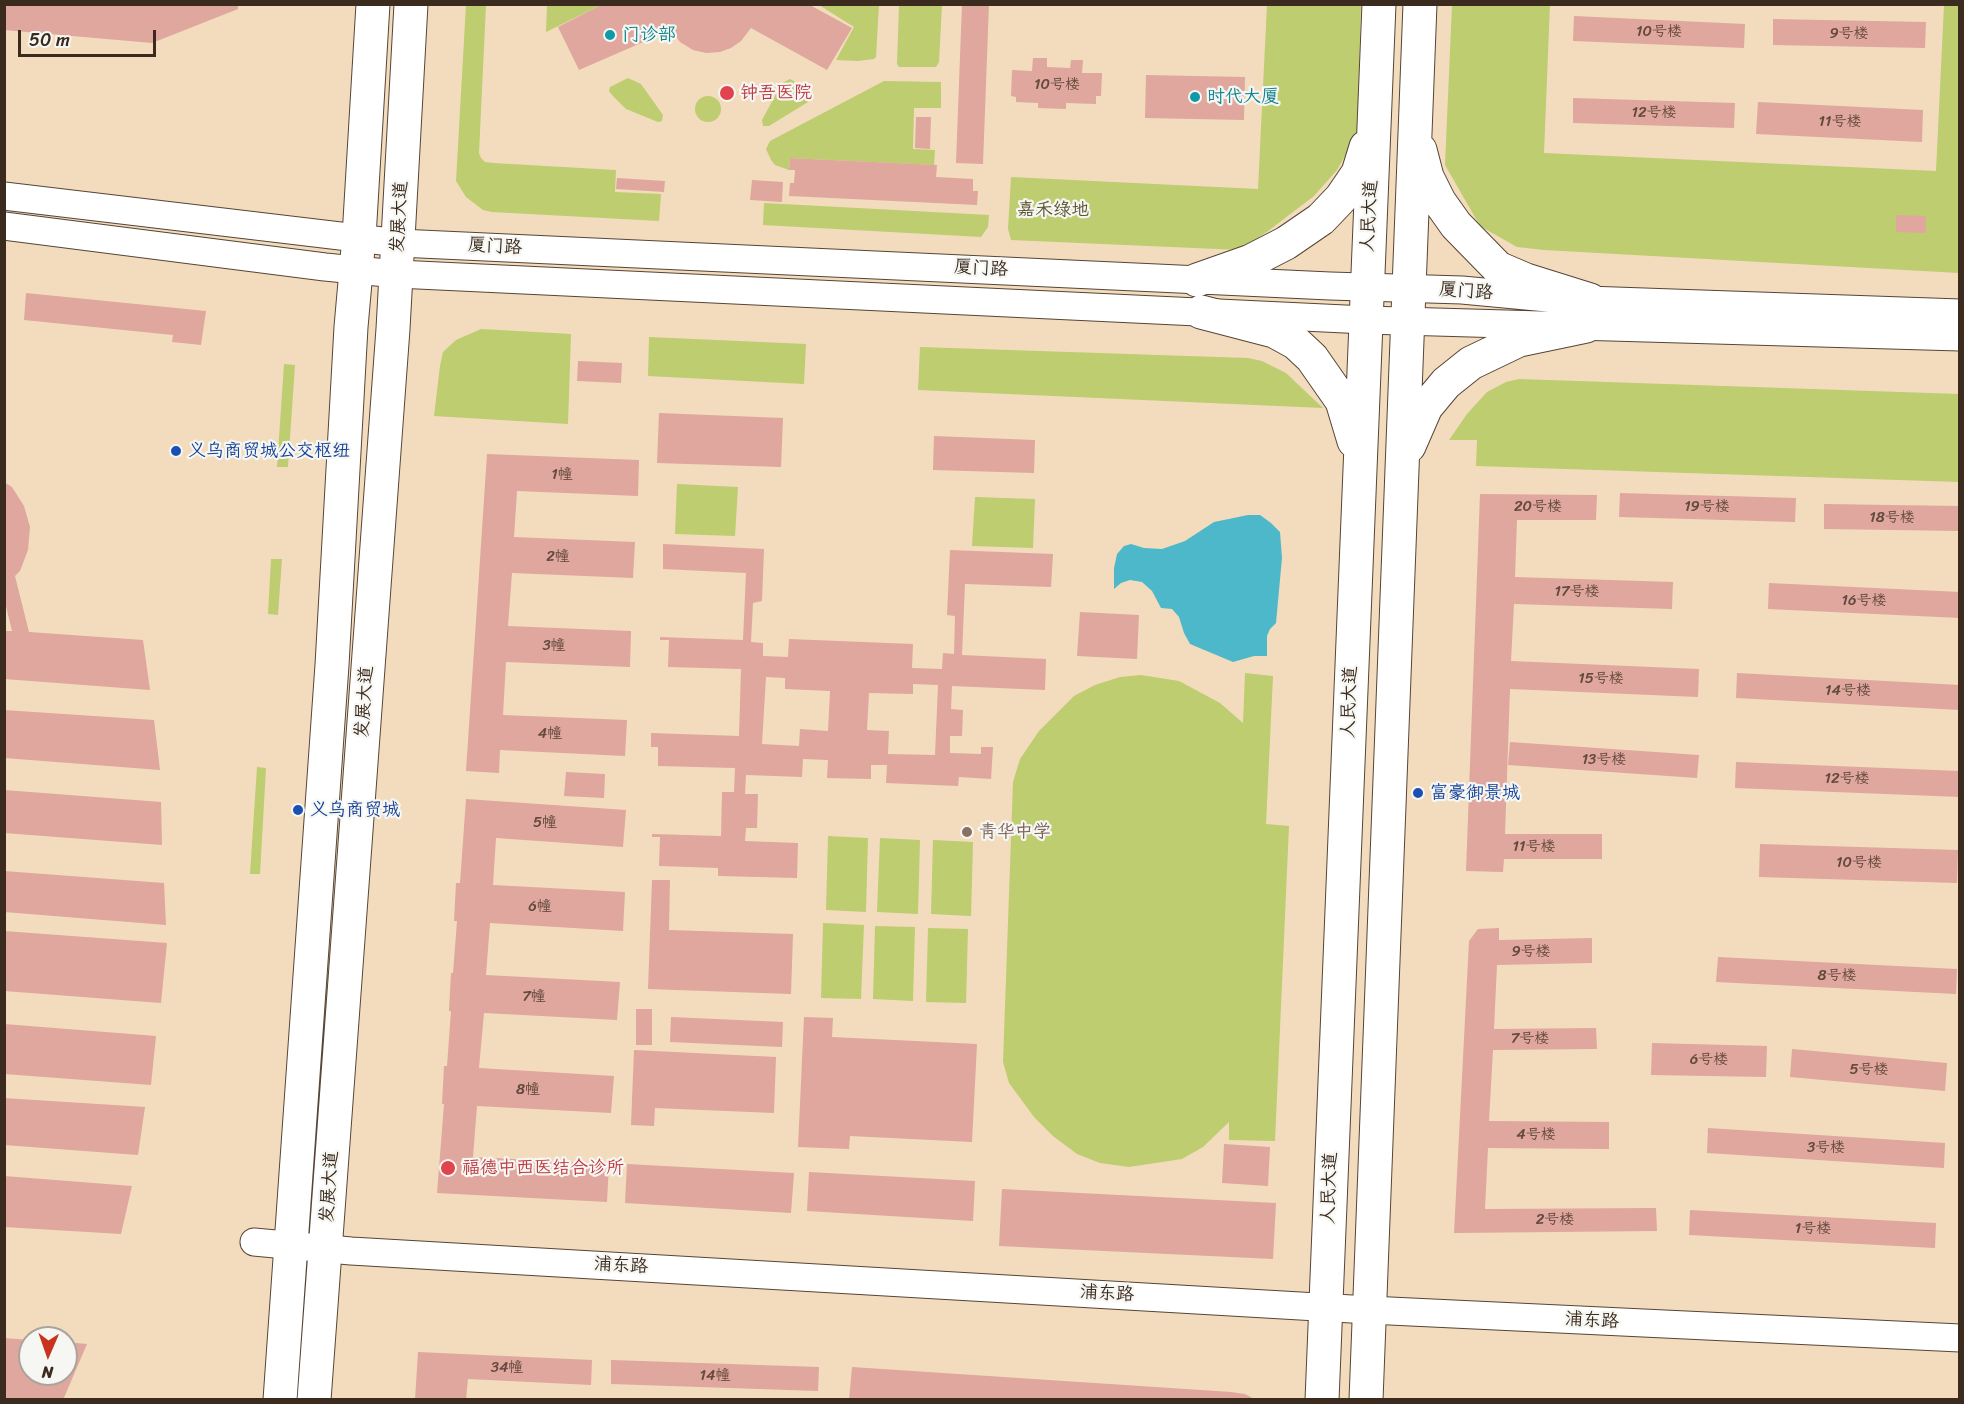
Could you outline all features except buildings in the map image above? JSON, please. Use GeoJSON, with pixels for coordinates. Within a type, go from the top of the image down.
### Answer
{"type":"FeatureCollection","features":[{"type":"Feature","properties":{"kind":"main road","name":"发展大道"},"geometry":{"type":"LineString","coordinates":[[280,1400],[332,665],[373,4]]}},
{"type":"Feature","properties":{"kind":"main road","name":"发展大道"},"geometry":{"type":"LineString","coordinates":[[314,1400],[398,258],[411,4]]}},
{"type":"Feature","properties":{"kind":"main road","name":"人民大道"},"geometry":{"type":"LineString","coordinates":[[1322,1400],[1379,4]]}},
{"type":"Feature","properties":{"kind":"main road"},"geometry":{"type":"LineString","coordinates":[[1366,1400],[1420,4]]}},
{"type":"Feature","properties":{"kind":"main road"},"geometry":{"type":"LineString","coordinates":[[1197,280],[1251,261],[1286,243],[1321,219],[1341,198],[1358,174],[1374,122]]}},
{"type":"Feature","properties":{"kind":"main road"},"geometry":{"type":"LineString","coordinates":[[1414,131],[1427,177],[1439,201],[1456,225],[1498,268],[1588,313]]}},
{"type":"Feature","properties":{"kind":"main road"},"geometry":{"type":"LineString","coordinates":[[1202,312],[1274,331],[1296,343],[1312,358],[1342,401],[1360,463]]}},
{"type":"Feature","properties":{"kind":"main road"},"geometry":{"type":"LineString","coordinates":[[1401,465],[1426,407],[1446,383],[1471,363],[1519,340],[1588,313]]}},
{"type":"Feature","properties":{"kind":"street","name":"厦门路"},"geometry":{"type":"LineString","coordinates":[[4,196],[359,237],[398,258],[1202,312],[1366,304],[1407,305],[1588,313],[1959,337]]}},
{"type":"Feature","properties":{"kind":"street","name":"厦门路"},"geometry":{"type":"LineString","coordinates":[[4,226],[356,271],[398,258],[1197,280],[1366,304]]}},
{"type":"Feature","properties":{"kind":"street","name":"厦门路"},"geometry":{"type":"LineString","coordinates":[[1588,313],[1959,313]]}},
{"type":"Feature","properties":{"kind":"street","name":"浦东路"},"geometry":{"type":"LineString","coordinates":[[254,1242],[325,1249],[1369,1310],[1959,1338]]}},
{"type":"Feature","properties":{"kind":"green space"},"geometry":{"type":"Polygon","coordinates":[[[547,4],[601,5],[546,32],[547,4]]]}},
{"type":"Feature","properties":{"kind":"green space"},"geometry":{"type":"Polygon","coordinates":[[[1550,4],[1544,153],[1936,171],[1944,5],[1959,5],[1959,273],[1544,250],[1517,247],[1480,226],[1445,165],[1452,5],[1550,4]]]}},
{"type":"Feature","properties":{"kind":"green space"},"geometry":{"type":"Polygon","coordinates":[[[466,5],[486,5],[479,153],[481,158],[485,162],[493,163],[616,170],[615,192],[661,194],[659,221],[492,212],[483,210],[466,197],[456,181],[466,5]]]}},
{"type":"Feature","properties":{"kind":"green space"},"geometry":{"type":"Polygon","coordinates":[[[819,5],[879,5],[876,57],[858,61],[836,60],[854,27],[819,5]]]}},
{"type":"Feature","properties":{"kind":"green space"},"geometry":{"type":"Polygon","coordinates":[[[899,5],[942,5],[939,62],[936,67],[899,67],[897,64],[899,5]]]}},
{"type":"Feature","properties":{"kind":"green space","name":"嘉禾绿地"},"geometry":{"type":"Polygon","coordinates":[[[1267,5],[1361,5],[1357,135],[1337,170],[1314,196],[1240,250],[1011,240],[1008,229],[1011,177],[1258,189],[1267,5]]]}},
{"type":"Feature","properties":{"kind":"green space"},"geometry":{"type":"Polygon","coordinates":[[[628,78],[641,84],[663,115],[662,121],[658,122],[626,109],[612,95],[609,91],[610,87],[628,78]]]}},
{"type":"Feature","properties":{"kind":"green space"},"geometry":{"type":"Polygon","coordinates":[[[790,79],[809,90],[811,94],[808,102],[769,126],[763,126],[762,120],[782,83],[790,79]]]}},
{"type":"Feature","properties":{"kind":"green space"},"geometry":{"type":"Polygon","coordinates":[[[884,81],[941,82],[941,108],[914,108],[913,149],[935,150],[934,165],[790,158],[789,170],[775,165],[771,160],[766,149],[770,141],[884,81]]]}},
{"type":"Feature","properties":{"kind":"green space"},"geometry":{"type":"Polygon","coordinates":[[[708,96],[718,99],[721,109],[718,119],[708,122],[698,119],[695,109],[698,99],[708,96]]]}},
{"type":"Feature","properties":{"kind":"green space"},"geometry":{"type":"Polygon","coordinates":[[[764,203],[989,215],[988,227],[981,237],[763,225],[764,203]]]}},
{"type":"Feature","properties":{"kind":"green space"},"geometry":{"type":"Polygon","coordinates":[[[481,329],[571,334],[568,424],[434,416],[443,352],[456,340],[481,329]]]}},
{"type":"Feature","properties":{"kind":"green space"},"geometry":{"type":"Polygon","coordinates":[[[649,337],[806,344],[804,384],[648,376],[649,337]]]}},
{"type":"Feature","properties":{"kind":"green space"},"geometry":{"type":"Polygon","coordinates":[[[920,347],[1248,358],[1262,361],[1286,373],[1323,408],[918,390],[920,347]]]}},
{"type":"Feature","properties":{"kind":"green space"},"geometry":{"type":"Polygon","coordinates":[[[284,364],[295,365],[288,467],[277,467],[284,364]]]}},
{"type":"Feature","properties":{"kind":"green space"},"geometry":{"type":"Polygon","coordinates":[[[1519,379],[1959,394],[1959,482],[1476,466],[1477,440],[1449,440],[1467,414],[1487,392],[1506,382],[1519,379]]]}},
{"type":"Feature","properties":{"kind":"green space"},"geometry":{"type":"Polygon","coordinates":[[[677,484],[738,487],[735,536],[675,534],[677,484]]]}},
{"type":"Feature","properties":{"kind":"green space"},"geometry":{"type":"Polygon","coordinates":[[[975,497],[1035,499],[1033,548],[972,546],[975,497]]]}},
{"type":"Feature","properties":{"kind":"green space"},"geometry":{"type":"Polygon","coordinates":[[[271,559],[282,559],[278,615],[268,614],[271,559]]]}},
{"type":"Feature","properties":{"kind":"green space"},"geometry":{"type":"Polygon","coordinates":[[[1245,673],[1273,676],[1266,824],[1289,826],[1275,1141],[1229,1140],[1229,1122],[1203,1147],[1182,1159],[1129,1167],[1100,1163],[1077,1154],[1053,1136],[1034,1117],[1009,1083],[1003,1062],[1013,782],[1020,759],[1039,731],[1074,696],[1095,685],[1120,677],[1141,675],[1179,681],[1220,703],[1243,723],[1245,673]]]}},
{"type":"Feature","properties":{"kind":"green space"},"geometry":{"type":"Polygon","coordinates":[[[257,767],[266,768],[260,874],[250,874],[257,767]]]}},
{"type":"Feature","properties":{"kind":"green space"},"geometry":{"type":"Polygon","coordinates":[[[828,836],[868,838],[866,912],[826,910],[828,836]]]}},
{"type":"Feature","properties":{"kind":"green space"},"geometry":{"type":"Polygon","coordinates":[[[880,838],[920,840],[918,914],[877,912],[880,838]]]}},
{"type":"Feature","properties":{"kind":"green space"},"geometry":{"type":"Polygon","coordinates":[[[933,840],[973,842],[971,916],[931,914],[933,840]]]}},
{"type":"Feature","properties":{"kind":"green space"},"geometry":{"type":"Polygon","coordinates":[[[823,923],[864,925],[861,999],[821,998],[823,923]]]}},
{"type":"Feature","properties":{"kind":"green space"},"geometry":{"type":"Polygon","coordinates":[[[875,926],[915,927],[913,1001],[873,999],[875,926]]]}},
{"type":"Feature","properties":{"kind":"green space"},"geometry":{"type":"Polygon","coordinates":[[[928,928],[968,929],[966,1003],[926,1002],[928,928]]]}},
{"type":"Feature","properties":{"kind":"water"},"geometry":{"type":"Polygon","coordinates":[[[1248,515],[1260,515],[1280,532],[1282,558],[1276,623],[1267,636],[1267,656],[1254,656],[1233,662],[1190,644],[1179,617],[1172,609],[1161,608],[1152,591],[1142,582],[1130,580],[1114,589],[1117,554],[1124,546],[1131,544],[1144,548],[1162,549],[1185,541],[1214,522],[1248,515]]]}},
{"type":"Feature","properties":{"kind":"place","name":"门诊部"},"geometry":{"type":"Point","coordinates":[610,35]}},
{"type":"Feature","properties":{"kind":"place","name":"钟吾医院"},"geometry":{"type":"Point","coordinates":[727,93]}},
{"type":"Feature","properties":{"kind":"place","name":"时代大厦"},"geometry":{"type":"Point","coordinates":[1195,97]}},
{"type":"Feature","properties":{"kind":"place","name":"义乌商贸城公交枢纽"},"geometry":{"type":"Point","coordinates":[176,451]}},
{"type":"Feature","properties":{"kind":"place","name":"富豪御景城"},"geometry":{"type":"Point","coordinates":[1418,793]}},
{"type":"Feature","properties":{"kind":"place","name":"义乌商贸城"},"geometry":{"type":"Point","coordinates":[298,810]}},
{"type":"Feature","properties":{"kind":"place","name":"青华中学"},"geometry":{"type":"Point","coordinates":[967,832]}},
{"type":"Feature","properties":{"kind":"place","name":"福德中西医结合诊所"},"geometry":{"type":"Point","coordinates":[448,1168]}}]}
